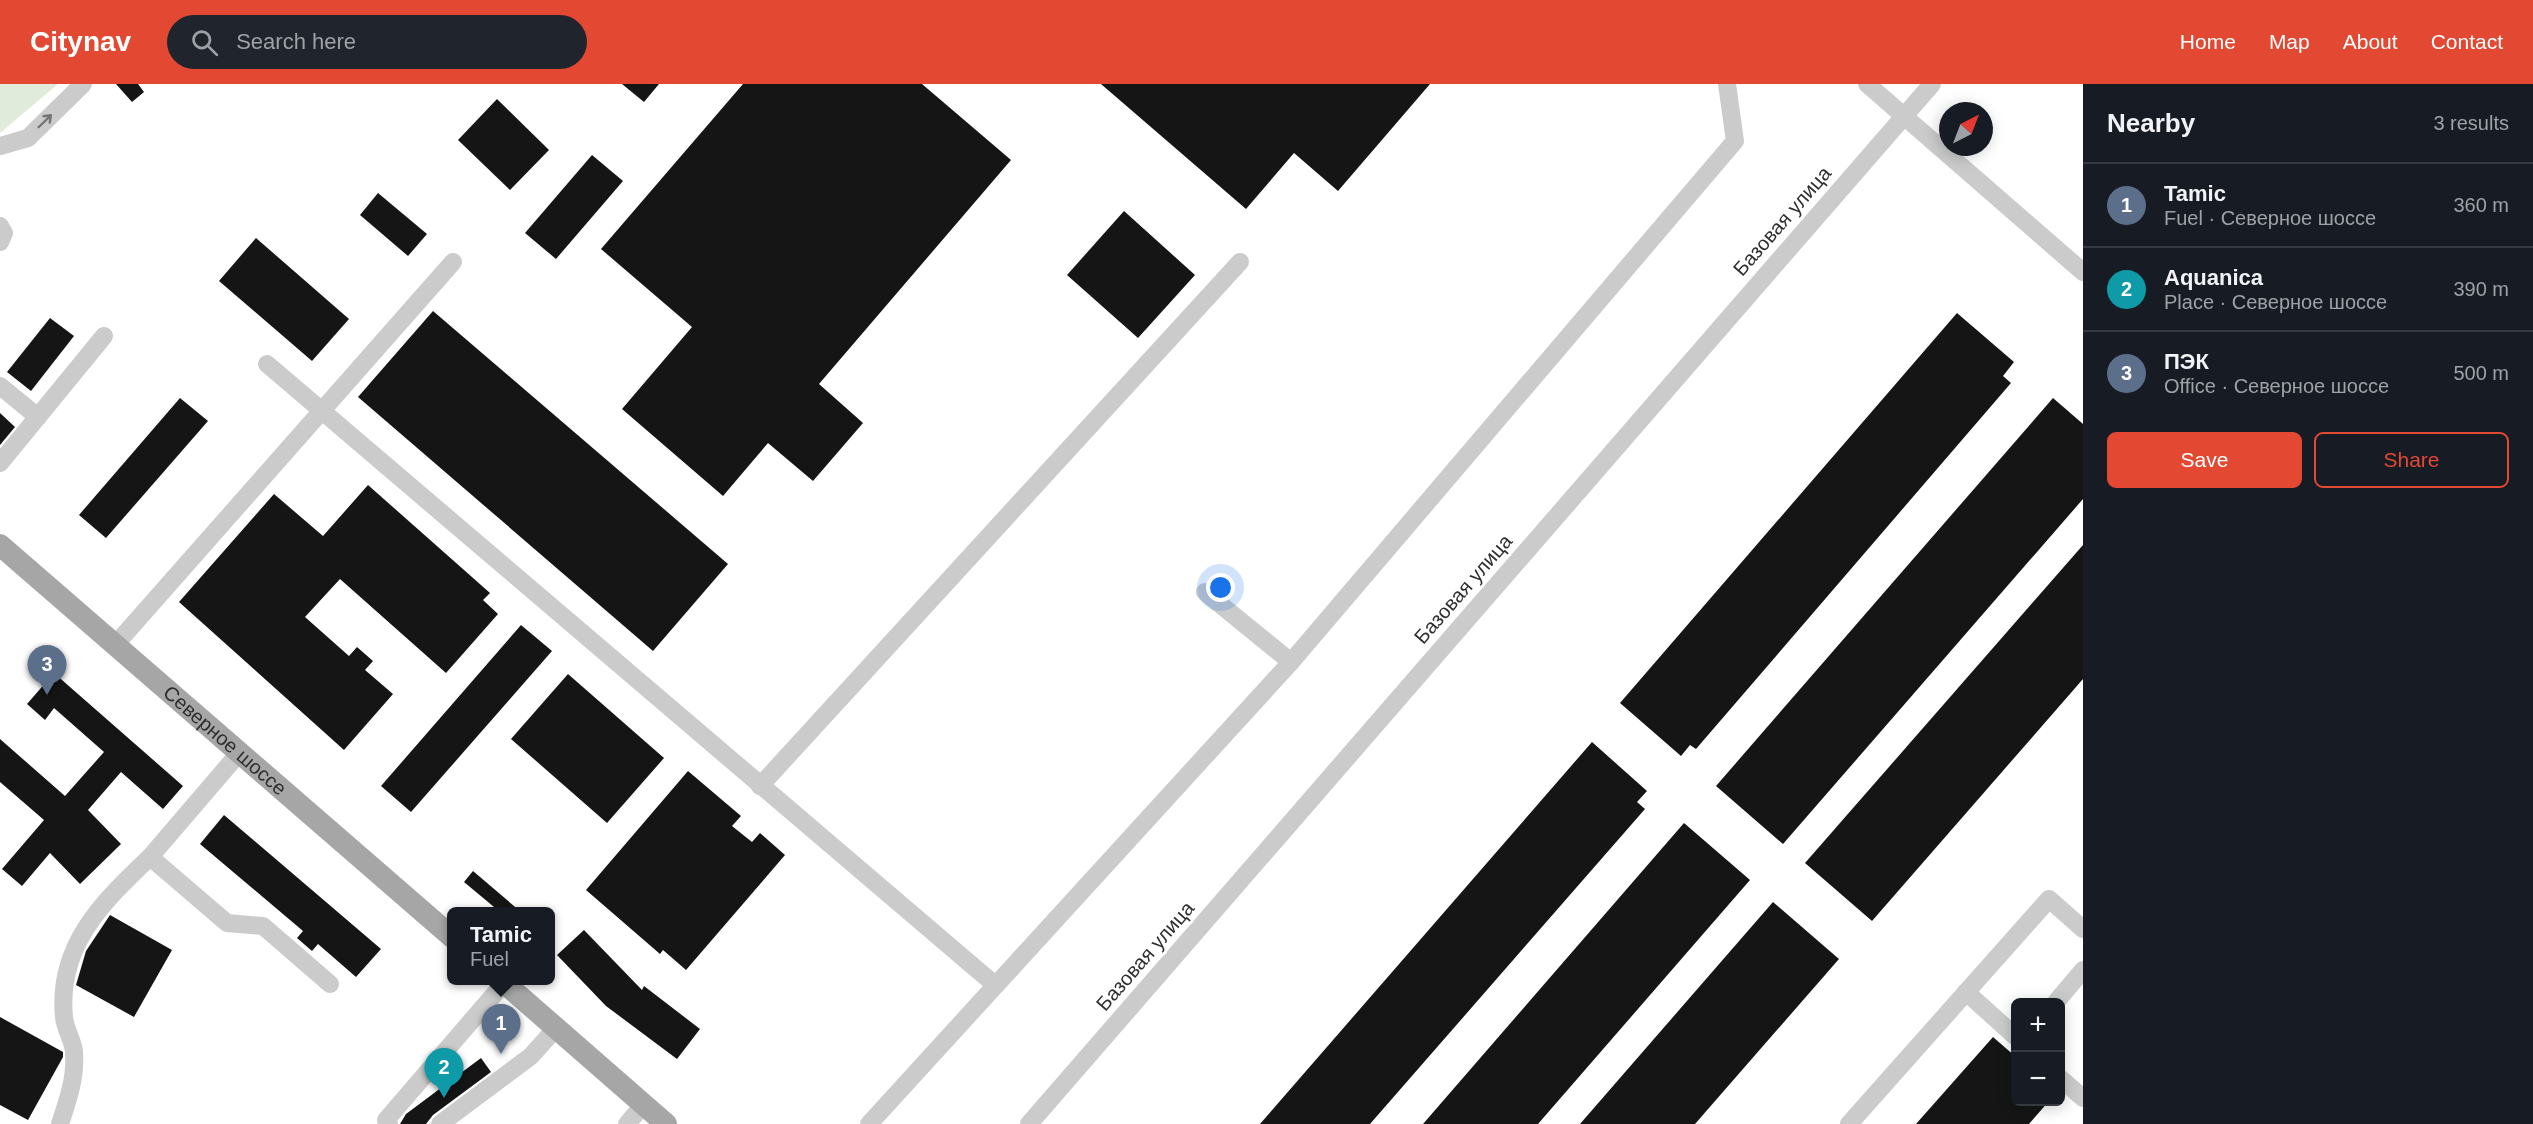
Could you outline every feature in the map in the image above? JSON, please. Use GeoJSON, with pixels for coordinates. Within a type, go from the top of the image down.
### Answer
{"type":"FeatureCollection","features":[{"type":"Feature","properties":{"kind":"main road","name":"Северное шоссе"},"geometry":{"type":"LineString","coordinates":[[0,545],[447,933]]}},
{"type":"Feature","properties":{"kind":"main road"},"geometry":{"type":"LineString","coordinates":[[506,985],[666,1124]]}},
{"type":"Feature","properties":{"kind":"street"},"geometry":{"type":"LineString","coordinates":[[0,146],[28,138],[83,84]]}},
{"type":"Feature","properties":{"kind":"street"},"geometry":{"type":"LineString","coordinates":[[868,1124],[994,984],[1292,662],[1735,141],[1727,84]]}},
{"type":"Feature","properties":{"kind":"street"},"geometry":{"type":"LineString","coordinates":[[1867,84],[1902,117],[2083,272]]}},
{"type":"Feature","properties":{"kind":"street","name":"Базовая улица"},"geometry":{"type":"LineString","coordinates":[[1029,1124],[1932,84]]}},
{"type":"Feature","properties":{"kind":"street"},"geometry":{"type":"LineString","coordinates":[[0,226],[4,233],[0,242]]}},
{"type":"Feature","properties":{"kind":"street"},"geometry":{"type":"LineString","coordinates":[[116,644],[453,262]]}},
{"type":"Feature","properties":{"kind":"street"},"geometry":{"type":"LineString","coordinates":[[759,786],[1240,262]]}},
{"type":"Feature","properties":{"kind":"street"},"geometry":{"type":"LineString","coordinates":[[0,463],[104,336]]}},
{"type":"Feature","properties":{"kind":"street"},"geometry":{"type":"LineString","coordinates":[[267,364],[759,786],[994,984]]}},
{"type":"Feature","properties":{"kind":"street"},"geometry":{"type":"LineString","coordinates":[[0,386],[38,417]]}},
{"type":"Feature","properties":{"kind":"street"},"geometry":{"type":"LineString","coordinates":[[1205,592],[1292,662]]}},
{"type":"Feature","properties":{"kind":"street"},"geometry":{"type":"LineString","coordinates":[[60,1124],[73,1085],[74,1050],[64,1018],[64,980],[86,925],[105,900],[150,857],[240,752]]}},
{"type":"Feature","properties":{"kind":"street"},"geometry":{"type":"LineString","coordinates":[[150,857],[226,922],[263,926],[330,984]]}},
{"type":"Feature","properties":{"kind":"street"},"geometry":{"type":"LineString","coordinates":[[1849,1124],[2049,899],[2083,929]]}},
{"type":"Feature","properties":{"kind":"street"},"geometry":{"type":"LineString","coordinates":[[2059,998],[2083,970]]}},
{"type":"Feature","properties":{"kind":"street"},"geometry":{"type":"LineString","coordinates":[[389,1124],[386,1120],[500,985]]}},
{"type":"Feature","properties":{"kind":"street"},"geometry":{"type":"LineString","coordinates":[[1966,992],[2011,1032]]}},
{"type":"Feature","properties":{"kind":"street"},"geometry":{"type":"LineString","coordinates":[[440,1124],[531,1056],[556,1028]]}},
{"type":"Feature","properties":{"kind":"street"},"geometry":{"type":"LineString","coordinates":[[2065,1082],[2083,1098]]}},
{"type":"Feature","properties":{"kind":"street"},"geometry":{"type":"LineString","coordinates":[[627,1124],[644,1104]]}},
{"type":"Feature","properties":{"kind":"green space"},"geometry":{"type":"Polygon","coordinates":[[[0,84],[58,84],[0,133],[0,84]]]}},
{"type":"Feature","properties":{"kind":"building"},"geometry":{"type":"Polygon","coordinates":[[[116,84],[138,84],[144,92],[132,102],[116,84]]]}},
{"type":"Feature","properties":{"kind":"building"},"geometry":{"type":"Polygon","coordinates":[[[622,84],[659,84],[644,102],[622,84]]]}},
{"type":"Feature","properties":{"kind":"building"},"geometry":{"type":"Polygon","coordinates":[[[743,84],[922,84],[1011,160],[819,384],[863,423],[813,481],[768,443],[723,496],[622,409],[692,327],[601,249],[743,84]]]}},
{"type":"Feature","properties":{"kind":"building"},"geometry":{"type":"Polygon","coordinates":[[[1101,84],[1430,84],[1338,191],[1294,153],[1246,209],[1101,84]]]}},
{"type":"Feature","properties":{"kind":"building"},"geometry":{"type":"Polygon","coordinates":[[[497,99],[549,150],[510,190],[458,140],[497,99]]]}},
{"type":"Feature","properties":{"kind":"building"},"geometry":{"type":"Polygon","coordinates":[[[592,155],[623,181],[556,259],[525,233],[592,155]]]}},
{"type":"Feature","properties":{"kind":"building"},"geometry":{"type":"Polygon","coordinates":[[[378,193],[427,234],[408,256],[360,215],[378,193]]]}},
{"type":"Feature","properties":{"kind":"building"},"geometry":{"type":"Polygon","coordinates":[[[1124,211],[1195,275],[1138,338],[1067,275],[1124,211]]]}},
{"type":"Feature","properties":{"kind":"building"},"geometry":{"type":"Polygon","coordinates":[[[256,238],[349,319],[312,361],[219,281],[256,238]]]}},
{"type":"Feature","properties":{"kind":"building"},"geometry":{"type":"Polygon","coordinates":[[[433,311],[728,564],[653,651],[358,397],[433,311]]]}},
{"type":"Feature","properties":{"kind":"building"},"geometry":{"type":"Polygon","coordinates":[[[1957,313],[2014,362],[2003,376],[2011,383],[1696,749],[1690,745],[1681,756],[1620,703],[1957,313]]]}},
{"type":"Feature","properties":{"kind":"building"},"geometry":{"type":"Polygon","coordinates":[[[50,318],[74,336],[31,391],[7,372],[50,318]]]}},
{"type":"Feature","properties":{"kind":"building"},"geometry":{"type":"Polygon","coordinates":[[[180,398],[208,421],[106,538],[79,515],[180,398]]]}},
{"type":"Feature","properties":{"kind":"building"},"geometry":{"type":"Polygon","coordinates":[[[2053,398],[2083,424],[2083,499],[1783,844],[1716,786],[2053,398]]]}},
{"type":"Feature","properties":{"kind":"building"},"geometry":{"type":"Polygon","coordinates":[[[0,413],[15,427],[0,445],[0,413]]]}},
{"type":"Feature","properties":{"kind":"building"},"geometry":{"type":"Polygon","coordinates":[[[368,485],[490,593],[483,600],[498,614],[446,673],[340,579],[305,617],[349,656],[357,647],[373,661],[365,670],[393,694],[344,750],[179,602],[274,494],[323,536],[368,485]]]}},
{"type":"Feature","properties":{"kind":"building"},"geometry":{"type":"Polygon","coordinates":[[[2083,545],[2083,679],[1872,921],[1805,863],[2083,545]]]}},
{"type":"Feature","properties":{"kind":"building"},"geometry":{"type":"Polygon","coordinates":[[[521,625],[552,651],[411,812],[381,786],[521,625]]]}},
{"type":"Feature","properties":{"kind":"building"},"geometry":{"type":"Polygon","coordinates":[[[54,673],[183,786],[163,809],[121,772],[88,810],[121,844],[80,884],[50,853],[22,886],[2,869],[44,820],[0,782],[0,739],[65,796],[104,752],[54,708],[45,720],[27,704],[54,673]]]}},
{"type":"Feature","properties":{"kind":"building"},"geometry":{"type":"Polygon","coordinates":[[[568,674],[664,758],[607,823],[511,739],[568,674]]]}},
{"type":"Feature","properties":{"kind":"building"},"geometry":{"type":"Polygon","coordinates":[[[1592,742],[1647,791],[1637,802],[1645,809],[1370,1124],[1260,1124],[1592,742]]]}},
{"type":"Feature","properties":{"kind":"building"},"geometry":{"type":"Polygon","coordinates":[[[688,771],[741,816],[732,826],[752,842],[760,833],[785,855],[686,970],[663,950],[660,954],[586,890],[688,771]]]}},
{"type":"Feature","properties":{"kind":"building"},"geometry":{"type":"Polygon","coordinates":[[[224,815],[381,949],[356,977],[318,944],[312,951],[297,938],[303,931],[200,844],[224,815]]]}},
{"type":"Feature","properties":{"kind":"building"},"geometry":{"type":"Polygon","coordinates":[[[1684,823],[1750,880],[1538,1124],[1423,1124],[1684,823]]]}},
{"type":"Feature","properties":{"kind":"building"},"geometry":{"type":"Polygon","coordinates":[[[473,871],[515,907],[494,907],[464,882],[473,871]]]}},
{"type":"Feature","properties":{"kind":"building"},"geometry":{"type":"Polygon","coordinates":[[[1773,902],[1839,959],[1695,1124],[1580,1124],[1773,902]]]}},
{"type":"Feature","properties":{"kind":"building"},"geometry":{"type":"Polygon","coordinates":[[[110,915],[172,950],[134,1017],[76,985],[86,951],[110,915]]]}},
{"type":"Feature","properties":{"kind":"building"},"geometry":{"type":"Polygon","coordinates":[[[584,930],[642,990],[644,986],[700,1029],[677,1059],[606,1006],[557,955],[584,930]]]}},
{"type":"Feature","properties":{"kind":"building"},"geometry":{"type":"Polygon","coordinates":[[[0,1017],[63,1052],[63,1057],[28,1120],[0,1105],[0,1017]]]}},
{"type":"Feature","properties":{"kind":"building"},"geometry":{"type":"Polygon","coordinates":[[[1993,1037],[2011,1053],[2011,1106],[2045,1106],[2029,1124],[1916,1124],[1993,1037]]]}},
{"type":"Feature","properties":{"kind":"building"},"geometry":{"type":"Polygon","coordinates":[[[481,1058],[491,1072],[433,1115],[426,1124],[400,1124],[406,1114],[481,1058]]]}},
{"type":"Feature","properties":{"kind":"place","name":"ПЭК"},"geometry":{"type":"Point","coordinates":[47,695]}},
{"type":"Feature","properties":{"kind":"place","name":"Tamic"},"geometry":{"type":"Point","coordinates":[501,1054]}},
{"type":"Feature","properties":{"kind":"place","name":"Aquanica"},"geometry":{"type":"Point","coordinates":[444,1098]}}]}
